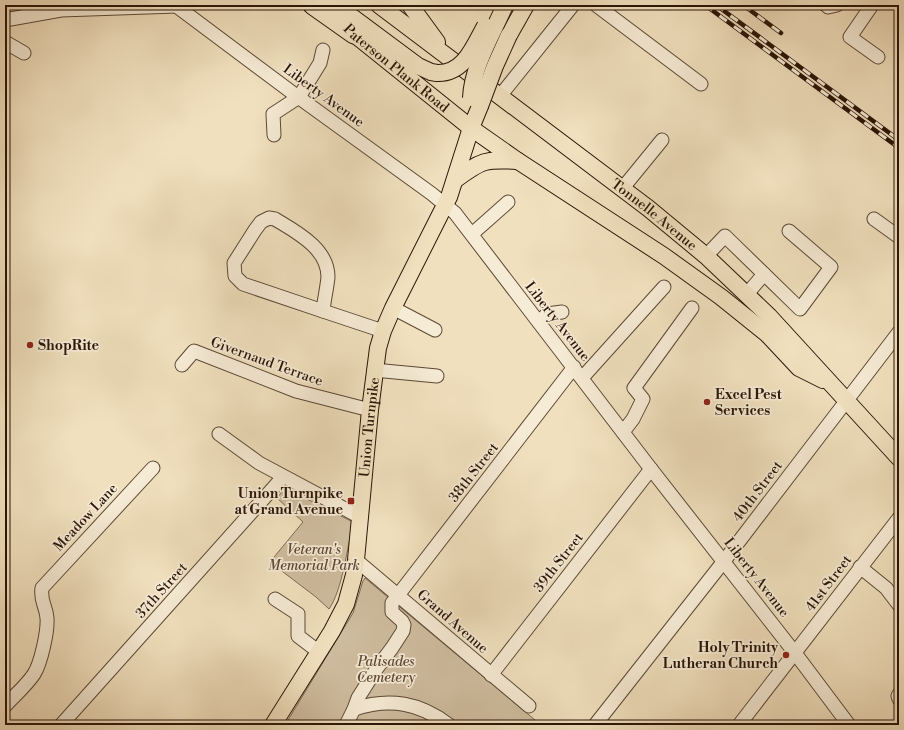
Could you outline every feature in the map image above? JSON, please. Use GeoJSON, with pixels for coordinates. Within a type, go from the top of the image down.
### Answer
{"type":"FeatureCollection","features":[{"type":"Feature","properties":{"kind":"highway"},"geometry":{"type":"LineString","coordinates":[[313,5],[354,34]]}},
{"type":"Feature","properties":{"kind":"main road","name":"Paterson Plank Road"},"geometry":{"type":"LineString","coordinates":[[325,5],[354,34],[471,128],[476,102],[509,35],[526,5]]}},
{"type":"Feature","properties":{"kind":"main road","name":"Paterson Plank Road"},"geometry":{"type":"LineString","coordinates":[[336,5],[418,66],[431,72],[448,73],[463,63],[473,49],[488,20],[500,5]]}},
{"type":"Feature","properties":{"kind":"main road","name":"Tonnelle Avenue"},"geometry":{"type":"LineString","coordinates":[[379,5],[622,189],[706,256],[747,294],[899,458]]}},
{"type":"Feature","properties":{"kind":"main road"},"geometry":{"type":"LineString","coordinates":[[410,5],[449,57]]}},
{"type":"Feature","properties":{"kind":"main road","name":"Paterson Plank Road"},"geometry":{"type":"LineString","coordinates":[[476,102],[472,86],[478,68],[505,5]]}},
{"type":"Feature","properties":{"kind":"main road"},"geometry":{"type":"LineString","coordinates":[[471,128],[721,296],[754,323],[799,368],[833,386]]}},
{"type":"Feature","properties":{"kind":"main road","name":"Union Turnpike"},"geometry":{"type":"LineString","coordinates":[[273,725],[332,631],[346,604],[354,575],[356,560],[374,370],[378,348],[383,331],[393,308],[446,204],[471,128]]}},
{"type":"Feature","properties":{"kind":"main road"},"geometry":{"type":"LineString","coordinates":[[455,180],[472,167],[484,162],[496,160],[518,161]]}},
{"type":"Feature","properties":{"kind":"street"},"geometry":{"type":"LineString","coordinates":[[5,20],[61,10],[176,5]]}},
{"type":"Feature","properties":{"kind":"street","name":"Liberty Avenue"},"geometry":{"type":"LineString","coordinates":[[176,5],[446,204],[455,213],[651,469],[796,653],[842,722]]}},
{"type":"Feature","properties":{"kind":"street"},"geometry":{"type":"LineString","coordinates":[[500,96],[573,5]]}},
{"type":"Feature","properties":{"kind":"street"},"geometry":{"type":"LineString","coordinates":[[596,5],[701,84]]}},
{"type":"Feature","properties":{"kind":"street"},"geometry":{"type":"LineString","coordinates":[[826,5],[828,7],[837,5]]}},
{"type":"Feature","properties":{"kind":"street"},"geometry":{"type":"LineString","coordinates":[[872,5],[850,37],[878,57]]}},
{"type":"Feature","properties":{"kind":"street"},"geometry":{"type":"LineString","coordinates":[[5,42],[24,53]]}},
{"type":"Feature","properties":{"kind":"street"},"geometry":{"type":"LineString","coordinates":[[274,134],[273,114],[299,97],[320,63],[323,50]]}},
{"type":"Feature","properties":{"kind":"street"},"geometry":{"type":"LineString","coordinates":[[622,189],[662,140]]}},
{"type":"Feature","properties":{"kind":"street"},"geometry":{"type":"LineString","coordinates":[[472,234],[508,202]]}},
{"type":"Feature","properties":{"kind":"street"},"geometry":{"type":"LineString","coordinates":[[323,311],[328,277],[326,265],[317,250],[310,242],[275,219],[269,218],[261,222],[247,240],[234,263],[233,269],[235,276],[243,284],[323,311],[383,331]]}},
{"type":"Feature","properties":{"kind":"street"},"geometry":{"type":"LineString","coordinates":[[874,219],[899,238]]}},
{"type":"Feature","properties":{"kind":"street"},"geometry":{"type":"LineString","coordinates":[[706,256],[725,236],[800,309],[831,267],[789,231]]}},
{"type":"Feature","properties":{"kind":"street"},"geometry":{"type":"LineString","coordinates":[[747,294],[764,274]]}},
{"type":"Feature","properties":{"kind":"street"},"geometry":{"type":"LineString","coordinates":[[582,378],[664,287]]}},
{"type":"Feature","properties":{"kind":"street"},"geometry":{"type":"LineString","coordinates":[[393,308],[435,330]]}},
{"type":"Feature","properties":{"kind":"street"},"geometry":{"type":"LineString","coordinates":[[623,432],[633,419],[643,399],[634,388],[692,308]]}},
{"type":"Feature","properties":{"kind":"street"},"geometry":{"type":"LineString","coordinates":[[539,322],[547,314],[562,312]]}},
{"type":"Feature","properties":{"kind":"street","name":"40th Street"},"geometry":{"type":"LineString","coordinates":[[595,725],[724,561],[899,332]]}},
{"type":"Feature","properties":{"kind":"street","name":"Givernaud Terrace"},"geometry":{"type":"LineString","coordinates":[[182,365],[194,351],[296,391],[370,410]]}},
{"type":"Feature","properties":{"kind":"street","name":"38th Street"},"geometry":{"type":"LineString","coordinates":[[398,595],[574,368]]}},
{"type":"Feature","properties":{"kind":"street"},"geometry":{"type":"LineString","coordinates":[[374,370],[437,376]]}},
{"type":"Feature","properties":{"kind":"street"},"geometry":{"type":"LineString","coordinates":[[219,434],[259,463],[360,518]]}},
{"type":"Feature","properties":{"kind":"street","name":"Meadow Lane"},"geometry":{"type":"LineString","coordinates":[[5,706],[34,673],[39,662],[47,625],[47,617],[41,597],[42,588],[153,468]]}},
{"type":"Feature","properties":{"kind":"street","name":"39th Street"},"geometry":{"type":"LineString","coordinates":[[491,675],[651,469]]}},
{"type":"Feature","properties":{"kind":"street","name":"37th Street"},"geometry":{"type":"LineString","coordinates":[[61,725],[284,477]]}},
{"type":"Feature","properties":{"kind":"street","name":"41st Street"},"geometry":{"type":"LineString","coordinates":[[739,725],[899,518]]}},
{"type":"Feature","properties":{"kind":"street","name":"Grand Avenue"},"geometry":{"type":"LineString","coordinates":[[356,560],[529,706]]}},
{"type":"Feature","properties":{"kind":"street"},"geometry":{"type":"LineString","coordinates":[[860,567],[886,588],[899,605]]}},
{"type":"Feature","properties":{"kind":"street"},"geometry":{"type":"LineString","coordinates":[[346,725],[358,698],[402,631],[404,625],[402,621],[392,612],[391,607],[398,595]]}},
{"type":"Feature","properties":{"kind":"street"},"geometry":{"type":"LineString","coordinates":[[275,599],[298,614],[298,636],[319,652]]}},
{"type":"Feature","properties":{"kind":"street"},"geometry":{"type":"LineString","coordinates":[[899,694],[899,700]]}},
{"type":"Feature","properties":{"kind":"street"},"geometry":{"type":"LineString","coordinates":[[354,709],[364,706],[388,703],[419,707],[449,725]]}},
{"type":"Feature","properties":{"kind":"green space","name":"Veteran's Memorial Park"},"geometry":{"type":"Polygon","coordinates":[[[285,488],[353,522],[338,591],[329,609],[316,597],[270,562],[303,522],[277,498],[285,488]]]}},
{"type":"Feature","properties":{"kind":"green space","name":"Palisades Cemetery"},"geometry":{"type":"Polygon","coordinates":[[[365,578],[541,725],[285,725],[353,613],[365,578]]]}},
{"type":"Feature","properties":{"kind":"railway"},"geometry":{"type":"LineString","coordinates":[[705,5],[899,148]]}},
{"type":"Feature","properties":{"kind":"railway"},"geometry":{"type":"LineString","coordinates":[[716,5],[899,140]]}},
{"type":"Feature","properties":{"kind":"railway"},"geometry":{"type":"LineString","coordinates":[[743,5],[781,33]]}},
{"type":"Feature","properties":{"kind":"place","name":"ShopRite"},"geometry":{"type":"Point","coordinates":[30,345]}},
{"type":"Feature","properties":{"kind":"place","name":"Excel Pest Services"},"geometry":{"type":"Point","coordinates":[707,402]}},
{"type":"Feature","properties":{"kind":"place","name":"Union Turnpike at Grand Avenue"},"geometry":{"type":"Point","coordinates":[351,501]}},
{"type":"Feature","properties":{"kind":"place","name":"Holy Trinity Lutheran Church"},"geometry":{"type":"Point","coordinates":[786,655]}}]}
